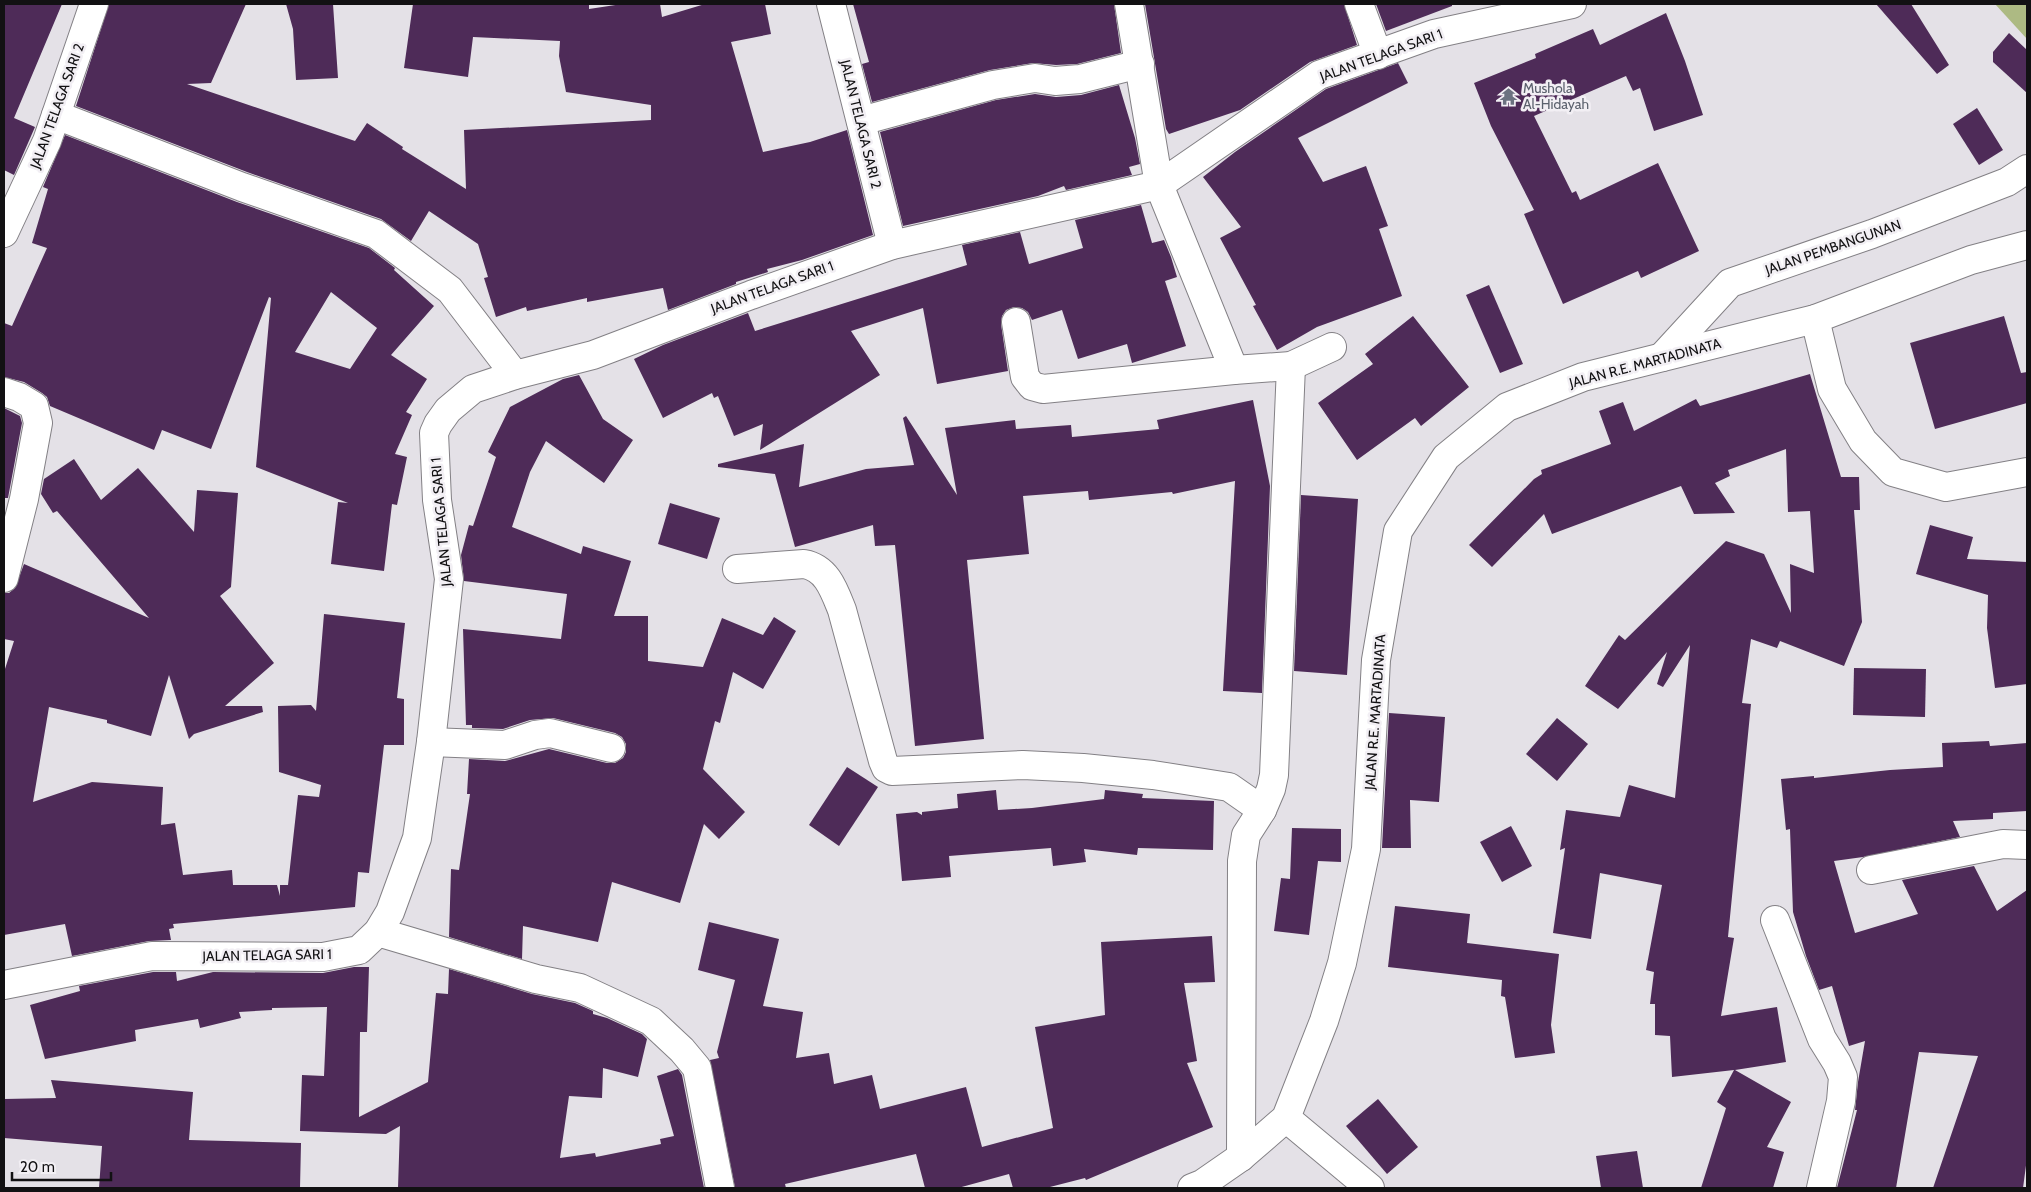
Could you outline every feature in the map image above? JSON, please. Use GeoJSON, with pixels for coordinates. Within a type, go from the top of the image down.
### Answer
{"type":"FeatureCollection","features":[{"type":"Feature","properties":{"kind":"street","name":"JALAN TELAGA SARI 2"},"geometry":{"type":"LineString","coordinates":[[4,233],[47,141],[94,4]]}},
{"type":"Feature","properties":{"kind":"street","name":"JALAN TELAGA SARI 2"},"geometry":{"type":"LineString","coordinates":[[831,4],[892,245]]}},
{"type":"Feature","properties":{"kind":"street"},"geometry":{"type":"LineString","coordinates":[[1129,4],[1160,185],[1234,370]]}},
{"type":"Feature","properties":{"kind":"street"},"geometry":{"type":"LineString","coordinates":[[1359,4],[1378,55]]}},
{"type":"Feature","properties":{"kind":"street","name":"JALAN TELAGA SARI 1"},"geometry":{"type":"LineString","coordinates":[[4,986],[152,956],[324,957],[359,950],[378,932],[390,912],[417,838],[431,742],[449,579],[437,500],[434,433],[448,410],[473,389],[515,375],[593,355],[751,295],[892,245],[1160,185],[1319,76],[1434,34],[1572,4]]}},
{"type":"Feature","properties":{"kind":"street"},"geometry":{"type":"LineString","coordinates":[[861,120],[993,85],[1035,78],[1055,81],[1080,79],[1140,64]]}},
{"type":"Feature","properties":{"kind":"street"},"geometry":{"type":"LineString","coordinates":[[56,115],[242,187],[376,234],[450,290],[515,375]]}},
{"type":"Feature","properties":{"kind":"street","name":"JALAN PEMBANGUNAN"},"geometry":{"type":"LineString","coordinates":[[1662,357],[1730,283],[1899,224],[2007,182],[2027,169]]}},
{"type":"Feature","properties":{"kind":"street","name":"JALAN R.E. MARTADINATA"},"geometry":{"type":"LineString","coordinates":[[1192,1188],[1202,1184],[1241,1157],[1286,1118],[1324,1021],[1342,963],[1366,849],[1376,660],[1398,531],[1446,457],[1508,407],[1583,376],[1815,319],[1971,260],[2027,245]]}},
{"type":"Feature","properties":{"kind":"street"},"geometry":{"type":"LineString","coordinates":[[1815,319],[1832,389],[1863,441],[1893,472],[1946,487],[2027,472]]}},
{"type":"Feature","properties":{"kind":"street"},"geometry":{"type":"LineString","coordinates":[[1016,322],[1024,377],[1032,386],[1043,389],[1291,366],[1332,347]]}},
{"type":"Feature","properties":{"kind":"street"},"geometry":{"type":"LineString","coordinates":[[1241,1157],[1242,861],[1246,835],[1262,810],[1271,789],[1274,775],[1291,366]]}},
{"type":"Feature","properties":{"kind":"street"},"geometry":{"type":"LineString","coordinates":[[4,392],[19,397],[34,406],[38,423],[24,499],[4,578]]}},
{"type":"Feature","properties":{"kind":"street"},"geometry":{"type":"LineString","coordinates":[[737,569],[804,564],[821,571],[832,587],[842,610],[886,768],[892,770],[1023,765],[1083,768],[1153,775],[1229,787],[1262,810]]}},
{"type":"Feature","properties":{"kind":"street"},"geometry":{"type":"LineString","coordinates":[[431,742],[505,745],[535,735],[550,733],[611,748]]}},
{"type":"Feature","properties":{"kind":"street"},"geometry":{"type":"LineString","coordinates":[[1871,870],[2003,844],[2027,846]]}},
{"type":"Feature","properties":{"kind":"street"},"geometry":{"type":"LineString","coordinates":[[1775,920],[1822,1039],[1837,1063],[1842,1077],[1841,1101],[1821,1188]]}},
{"type":"Feature","properties":{"kind":"street"},"geometry":{"type":"LineString","coordinates":[[378,932],[536,978],[580,988],[651,1021],[682,1050],[697,1068],[720,1188]]}},
{"type":"Feature","properties":{"kind":"street"},"geometry":{"type":"LineString","coordinates":[[1286,1118],[1370,1188]]}},
{"type":"Feature","properties":{"kind":"green space"},"geometry":{"type":"Polygon","coordinates":[[[1995,4],[2027,4],[2027,39],[1995,4]]]}},
{"type":"Feature","properties":{"kind":"building"},"geometry":{"type":"Polygon","coordinates":[[[4,4],[62,4],[14,118],[35,127],[14,175],[4,170],[4,4]]]}},
{"type":"Feature","properties":{"kind":"building"},"geometry":{"type":"Polygon","coordinates":[[[109,4],[246,4],[211,83],[187,84],[355,141],[367,123],[403,147],[402,149],[466,189],[464,130],[651,120],[651,105],[566,92],[559,56],[560,41],[473,37],[468,77],[404,68],[413,4],[589,4],[589,9],[622,4],[660,4],[662,17],[705,4],[765,4],[771,34],[731,42],[763,152],[810,142],[847,130],[873,235],[802,260],[767,269],[768,272],[736,282],[736,284],[668,310],[663,288],[587,302],[587,298],[527,311],[526,307],[496,317],[484,278],[488,277],[478,244],[429,211],[411,241],[381,219],[247,172],[76,106],[109,4]]]}},
{"type":"Feature","properties":{"kind":"building"},"geometry":{"type":"Polygon","coordinates":[[[286,4],[333,4],[338,78],[296,80],[293,29],[286,4]]]}},
{"type":"Feature","properties":{"kind":"building"},"geometry":{"type":"Polygon","coordinates":[[[853,4],[1114,4],[1121,53],[1077,64],[1033,63],[990,70],[872,102],[862,64],[869,62],[853,4]]]}},
{"type":"Feature","properties":{"kind":"building"},"geometry":{"type":"Polygon","coordinates":[[[1145,4],[1344,4],[1357,45],[1310,62],[1240,110],[1169,134],[1166,129],[1145,4]]]}},
{"type":"Feature","properties":{"kind":"building"},"geometry":{"type":"Polygon","coordinates":[[[1376,4],[1452,4],[1452,6],[1386,31],[1376,4]]]}},
{"type":"Feature","properties":{"kind":"building"},"geometry":{"type":"Polygon","coordinates":[[[1876,4],[1911,4],[1949,65],[1937,74],[1876,4]]]}},
{"type":"Feature","properties":{"kind":"building"},"geometry":{"type":"Polygon","coordinates":[[[1666,13],[1703,115],[1654,131],[1640,88],[1633,91],[1626,76],[1534,116],[1572,193],[1576,191],[1580,200],[1658,163],[1699,251],[1641,278],[1638,271],[1563,304],[1524,214],[1534,210],[1491,126],[1474,83],[1536,58],[1535,54],[1593,29],[1600,45],[1666,13]]]}},
{"type":"Feature","properties":{"kind":"building"},"geometry":{"type":"Polygon","coordinates":[[[2009,33],[2027,50],[2027,93],[1993,62],[1993,52],[2009,33]]]}},
{"type":"Feature","properties":{"kind":"building"},"geometry":{"type":"Polygon","coordinates":[[[1398,63],[1408,83],[1298,138],[1323,182],[1366,166],[1388,226],[1379,229],[1402,296],[1317,327],[1277,350],[1253,306],[1256,305],[1220,238],[1241,227],[1203,177],[1235,152],[1326,89],[1398,63]]]}},
{"type":"Feature","properties":{"kind":"building"},"geometry":{"type":"Polygon","coordinates":[[[1119,85],[1135,138],[1140,164],[1129,167],[1132,175],[1066,190],[1064,186],[1038,196],[903,226],[880,132],[996,100],[1035,94],[1056,97],[1081,95],[1119,85]]]}},
{"type":"Feature","properties":{"kind":"building"},"geometry":{"type":"Polygon","coordinates":[[[1977,108],[2003,150],[1979,165],[1953,124],[1977,108]]]}},
{"type":"Feature","properties":{"kind":"building"},"geometry":{"type":"Polygon","coordinates":[[[65,135],[237,202],[369,248],[395,268],[394,270],[434,306],[391,355],[427,379],[406,412],[412,415],[395,454],[407,457],[397,505],[392,504],[384,571],[331,564],[338,502],[348,503],[256,467],[271,298],[269,297],[211,449],[162,430],[154,450],[50,406],[47,397],[42,393],[24,382],[4,377],[4,323],[12,326],[47,248],[32,243],[48,189],[43,187],[65,135]],[[331,292],[295,352],[350,369],[377,328],[331,292]]]}},
{"type":"Feature","properties":{"kind":"building"},"geometry":{"type":"Polygon","coordinates":[[[1141,205],[1152,243],[1164,240],[1171,257],[1177,277],[1165,281],[1186,346],[1132,363],[1127,344],[1078,359],[1062,310],[1032,320],[1028,312],[1022,308],[1014,307],[1006,310],[1002,316],[1001,324],[1008,371],[937,384],[923,308],[851,331],[880,375],[760,450],[763,424],[734,436],[718,396],[714,398],[712,393],[663,418],[634,359],[663,345],[748,313],[755,331],[967,265],[962,245],[1020,232],[1029,264],[1083,248],[1075,220],[1141,205]]]}},
{"type":"Feature","properties":{"kind":"building"},"geometry":{"type":"Polygon","coordinates":[[[1489,285],[1523,364],[1500,373],[1466,295],[1489,285]]]}},
{"type":"Feature","properties":{"kind":"building"},"geometry":{"type":"Polygon","coordinates":[[[1413,316],[1469,387],[1421,426],[1415,418],[1357,460],[1318,403],[1373,364],[1365,354],[1413,316]]]}},
{"type":"Feature","properties":{"kind":"building"},"geometry":{"type":"Polygon","coordinates":[[[2004,316],[2021,373],[2027,372],[2027,403],[1935,429],[1910,343],[2004,316]]]}},
{"type":"Feature","properties":{"kind":"building"},"geometry":{"type":"Polygon","coordinates":[[[1810,374],[1841,477],[1859,477],[1860,510],[1854,510],[1862,622],[1844,666],[1780,641],[1777,648],[1751,639],[1742,703],[1751,704],[1728,937],[1734,938],[1721,1016],[1777,1007],[1786,1062],[1735,1070],[1791,1102],[1767,1147],[1784,1152],[1773,1188],[1701,1188],[1726,1108],[1717,1102],[1734,1070],[1672,1077],[1670,1036],[1655,1035],[1655,1004],[1650,1004],[1654,972],[1646,970],[1662,885],[1600,873],[1591,939],[1553,933],[1565,848],[1560,850],[1566,810],[1620,817],[1629,785],[1675,798],[1690,645],[1663,687],[1657,684],[1667,652],[1618,709],[1585,686],[1619,635],[1625,640],[1726,541],[1764,554],[1791,613],[1790,564],[1814,573],[1810,511],[1788,512],[1786,449],[1728,470],[1730,476],[1715,483],[1735,513],[1694,514],[1681,486],[1552,534],[1544,514],[1492,567],[1469,545],[1534,479],[1542,474],[1541,470],[1611,444],[1599,411],[1623,402],[1634,431],[1696,399],[1700,406],[1810,374]]]}},
{"type":"Feature","properties":{"kind":"building"},"geometry":{"type":"Polygon","coordinates":[[[579,375],[603,419],[633,440],[604,483],[546,441],[530,472],[512,527],[581,554],[583,546],[631,561],[614,616],[648,616],[648,661],[703,667],[722,618],[763,635],[774,617],[796,631],[763,689],[733,672],[720,723],[715,721],[703,769],[745,812],[719,839],[704,824],[680,903],[612,882],[598,942],[523,926],[522,959],[449,937],[451,869],[459,870],[470,794],[467,794],[469,759],[505,761],[549,749],[607,763],[615,763],[623,758],[626,752],[626,744],[622,737],[615,733],[553,718],[530,720],[503,729],[472,728],[472,725],[466,725],[463,629],[561,639],[567,594],[464,581],[461,555],[469,525],[473,526],[496,457],[488,452],[510,407],[563,379],[579,375]]]}},
{"type":"Feature","properties":{"kind":"building"},"geometry":{"type":"Polygon","coordinates":[[[1253,400],[1270,486],[1262,693],[1223,691],[1235,481],[1173,494],[1172,492],[1089,500],[1088,491],[1023,496],[1029,554],[967,560],[984,739],[915,746],[895,545],[875,546],[873,525],[795,547],[775,474],[718,467],[718,464],[804,444],[799,487],[866,469],[914,465],[903,418],[906,416],[957,495],[945,428],[1015,420],[1016,429],[1071,425],[1072,437],[1159,429],[1157,420],[1253,400]]]}},
{"type":"Feature","properties":{"kind":"building"},"geometry":{"type":"Polygon","coordinates":[[[4,408],[20,416],[22,423],[8,498],[4,498],[4,408]]]}},
{"type":"Feature","properties":{"kind":"building"},"geometry":{"type":"Polygon","coordinates":[[[74,459],[101,500],[138,468],[194,532],[197,490],[238,493],[231,587],[220,596],[274,663],[225,706],[262,706],[263,712],[194,734],[189,739],[169,675],[151,736],[107,723],[107,720],[49,707],[33,802],[92,782],[163,787],[161,825],[175,823],[183,875],[232,870],[233,885],[277,885],[280,896],[280,885],[288,885],[298,795],[319,797],[321,785],[279,772],[278,706],[311,705],[316,711],[324,614],[405,623],[397,698],[404,699],[404,745],[384,745],[369,873],[358,872],[355,907],[173,924],[174,928],[169,929],[171,940],[149,941],[72,956],[65,924],[4,935],[4,672],[14,641],[4,639],[4,593],[9,593],[15,588],[24,564],[149,618],[57,511],[53,513],[41,494],[44,479],[74,459]]]}},
{"type":"Feature","properties":{"kind":"building"},"geometry":{"type":"Polygon","coordinates":[[[1301,495],[1358,499],[1347,675],[1294,671],[1301,495]]]}},
{"type":"Feature","properties":{"kind":"building"},"geometry":{"type":"Polygon","coordinates":[[[670,503],[720,518],[707,559],[658,544],[670,503]]]}},
{"type":"Feature","properties":{"kind":"building"},"geometry":{"type":"Polygon","coordinates":[[[1930,525],[1973,537],[1967,559],[2027,562],[2027,684],[1995,688],[1987,628],[1988,595],[1916,574],[1930,525]]]}},
{"type":"Feature","properties":{"kind":"building"},"geometry":{"type":"Polygon","coordinates":[[[1854,668],[1926,669],[1925,717],[1853,715],[1854,668]]]}},
{"type":"Feature","properties":{"kind":"building"},"geometry":{"type":"Polygon","coordinates":[[[1389,713],[1445,717],[1439,802],[1410,800],[1411,848],[1382,848],[1389,713]]]}},
{"type":"Feature","properties":{"kind":"building"},"geometry":{"type":"Polygon","coordinates":[[[1557,718],[1588,744],[1557,781],[1526,754],[1557,718]]]}},
{"type":"Feature","properties":{"kind":"building"},"geometry":{"type":"Polygon","coordinates":[[[1989,741],[1990,746],[2027,743],[2027,811],[1993,813],[1993,819],[1953,821],[1960,837],[1834,861],[1855,933],[1918,914],[1902,880],[1974,866],[1997,911],[2027,890],[2027,1158],[2023,1188],[1933,1188],[1978,1056],[1919,1052],[1896,1188],[1837,1188],[1857,1110],[1855,1110],[1858,1082],[1865,1041],[1849,1046],[1832,986],[1819,990],[1806,956],[1793,912],[1790,829],[1786,830],[1781,779],[1943,767],[1942,743],[1989,741]]]}},
{"type":"Feature","properties":{"kind":"building"},"geometry":{"type":"Polygon","coordinates":[[[847,767],[878,787],[839,846],[809,825],[847,767]]]}},
{"type":"Feature","properties":{"kind":"building"},"geometry":{"type":"Polygon","coordinates":[[[996,790],[998,810],[1032,808],[1104,799],[1105,790],[1143,794],[1142,798],[1214,801],[1213,850],[1138,848],[1137,855],[1084,849],[1086,862],[1053,866],[1051,848],[949,856],[951,877],[902,881],[896,814],[917,812],[922,815],[922,812],[958,808],[957,794],[996,790]]]}},
{"type":"Feature","properties":{"kind":"building"},"geometry":{"type":"Polygon","coordinates":[[[1511,826],[1532,866],[1502,882],[1480,842],[1511,826]]]}},
{"type":"Feature","properties":{"kind":"building"},"geometry":{"type":"Polygon","coordinates":[[[1292,828],[1341,829],[1341,862],[1318,861],[1309,935],[1274,931],[1281,878],[1290,879],[1292,828]]]}},
{"type":"Feature","properties":{"kind":"building"},"geometry":{"type":"Polygon","coordinates":[[[1395,906],[1470,914],[1467,943],[1559,954],[1551,1025],[1555,1053],[1515,1058],[1505,997],[1501,996],[1502,980],[1388,967],[1395,906]]]}},
{"type":"Feature","properties":{"kind":"building"},"geometry":{"type":"Polygon","coordinates":[[[709,922],[779,939],[763,1006],[803,1012],[796,1058],[829,1053],[834,1084],[872,1075],[880,1109],[966,1087],[982,1147],[1053,1128],[1035,1027],[1105,1015],[1101,942],[1212,936],[1215,982],[1184,983],[1197,1061],[1187,1063],[1213,1127],[1086,1180],[1085,1178],[1046,1188],[1013,1188],[1009,1174],[958,1188],[925,1188],[916,1154],[785,1184],[786,1188],[735,1188],[710,1060],[719,1058],[717,1052],[735,980],[698,970],[709,922]]]}},
{"type":"Feature","properties":{"kind":"building"},"geometry":{"type":"Polygon","coordinates":[[[354,967],[369,967],[367,1032],[360,1032],[359,1117],[428,1082],[436,993],[448,994],[449,969],[532,994],[575,1003],[593,1011],[593,1014],[607,1018],[642,1034],[647,1039],[638,1077],[603,1068],[602,1098],[569,1096],[560,1158],[595,1153],[596,1157],[661,1144],[660,1139],[674,1136],[657,1076],[678,1069],[682,1075],[704,1188],[398,1188],[400,1126],[386,1134],[300,1131],[302,1075],[324,1076],[327,1007],[272,1008],[272,1010],[239,1012],[241,1018],[200,1028],[198,1019],[135,1030],[136,1041],[45,1059],[30,1005],[80,991],[79,986],[153,972],[176,972],[177,981],[213,972],[323,973],[354,967]]]}},
{"type":"Feature","properties":{"kind":"building"},"geometry":{"type":"Polygon","coordinates":[[[51,1080],[193,1092],[189,1140],[301,1143],[300,1188],[99,1188],[102,1146],[4,1138],[4,1099],[56,1098],[51,1080]]]}},
{"type":"Feature","properties":{"kind":"building"},"geometry":{"type":"Polygon","coordinates":[[[1378,1099],[1418,1147],[1387,1174],[1346,1126],[1378,1099]]]}},
{"type":"Feature","properties":{"kind":"building"},"geometry":{"type":"Polygon","coordinates":[[[1637,1151],[1643,1188],[1601,1188],[1596,1156],[1637,1151]]]}},
{"type":"Feature","properties":{"kind":"place","name":"Mushola Al-Hidayah"},"geometry":{"type":"Point","coordinates":[1509,96]}}]}
